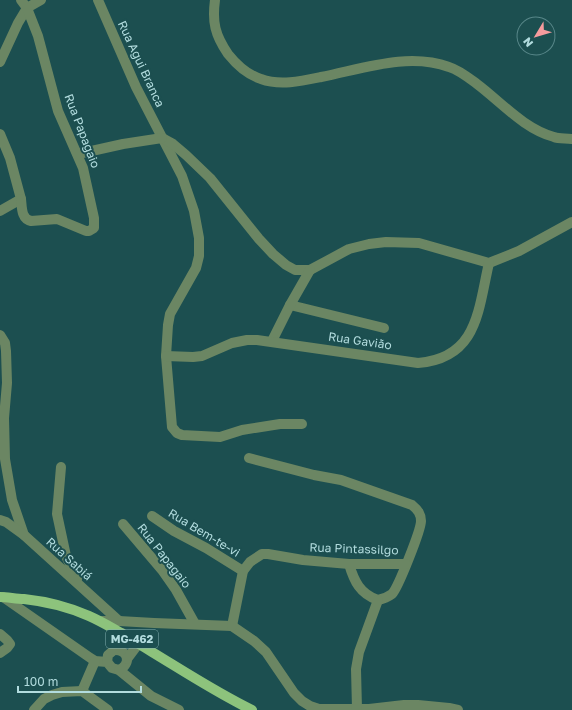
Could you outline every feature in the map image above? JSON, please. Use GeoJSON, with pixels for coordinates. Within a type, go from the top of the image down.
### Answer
{"type":"FeatureCollection","features":[{"type":"Feature","properties":{"kind":"main road","name":"MG-462"},"geometry":{"type":"LineString","coordinates":[[2,597],[52,603],[70,608],[102,621],[226,697],[252,710]]}},
{"type":"Feature","properties":{"kind":"street"},"geometry":{"type":"LineString","coordinates":[[0,62],[18,23],[24,4],[42,0]]}},
{"type":"Feature","properties":{"kind":"street","name":"Rua Agui Branca"},"geometry":{"type":"LineString","coordinates":[[98,0],[136,87],[182,176],[190,196],[199,238],[199,256],[196,268],[170,314],[168,325],[166,356],[171,423],[174,430],[182,435],[220,436],[242,430],[280,424],[302,424]]}},
{"type":"Feature","properties":{"kind":"street"},"geometry":{"type":"LineString","coordinates":[[215,0],[213,15],[215,29],[220,43],[233,61],[246,71],[261,79],[278,82],[299,82],[392,63],[412,61],[430,63],[449,67],[465,75],[536,130],[554,138],[572,139]]}},
{"type":"Feature","properties":{"kind":"street","name":"Rua Papagaio"},"geometry":{"type":"LineString","coordinates":[[21,199],[24,218],[27,220],[37,221],[57,219],[89,231],[94,228],[94,218],[87,182],[78,154],[58,111],[38,36],[24,4]]}},
{"type":"Feature","properties":{"kind":"street"},"geometry":{"type":"LineString","coordinates":[[0,134],[10,158],[21,199],[0,211]]}},
{"type":"Feature","properties":{"kind":"street"},"geometry":{"type":"LineString","coordinates":[[78,154],[123,144],[162,138],[173,144],[210,178],[259,239],[273,254],[286,265],[295,270],[310,270],[349,249],[386,242],[419,243],[489,263],[519,251],[572,222]]}},
{"type":"Feature","properties":{"kind":"street","name":"Rua Gavião"},"geometry":{"type":"LineString","coordinates":[[166,356],[202,356],[232,343],[247,340],[272,341],[418,362],[428,362],[438,359],[460,346],[468,338],[475,323],[489,263]]}},
{"type":"Feature","properties":{"kind":"street"},"geometry":{"type":"LineString","coordinates":[[272,341],[310,270]]}},
{"type":"Feature","properties":{"kind":"street"},"geometry":{"type":"LineString","coordinates":[[290,305],[384,328]]}},
{"type":"Feature","properties":{"kind":"street"},"geometry":{"type":"LineString","coordinates":[[0,335],[4,342],[6,351],[7,383],[2,404],[2,456],[12,500],[24,535]]}},
{"type":"Feature","properties":{"kind":"street","name":"Rua Pintassilgo"},"geometry":{"type":"LineString","coordinates":[[243,571],[262,554],[303,560],[349,564],[406,564],[421,522],[421,516],[418,510],[412,505],[341,480],[314,475],[249,458]]}},
{"type":"Feature","properties":{"kind":"street"},"geometry":{"type":"LineString","coordinates":[[61,467],[57,514],[66,556],[82,588]]}},
{"type":"Feature","properties":{"kind":"street","name":"Rua Bem-te-vi"},"geometry":{"type":"LineString","coordinates":[[152,516],[174,531],[206,548],[243,571]]}},
{"type":"Feature","properties":{"kind":"street","name":"Rua Sabiá"},"geometry":{"type":"LineString","coordinates":[[2,519],[24,535],[119,620]]}},
{"type":"Feature","properties":{"kind":"street","name":"Rua Papagaio"},"geometry":{"type":"LineString","coordinates":[[123,524],[162,570],[176,590],[195,624]]}},
{"type":"Feature","properties":{"kind":"street"},"geometry":{"type":"LineString","coordinates":[[349,564],[352,575],[358,587],[370,598],[378,600],[391,595],[406,564]]}},
{"type":"Feature","properties":{"kind":"street"},"geometry":{"type":"LineString","coordinates":[[232,626],[243,571]]}},
{"type":"Feature","properties":{"kind":"street"},"geometry":{"type":"LineString","coordinates":[[2,597],[95,661],[107,662],[112,668],[119,670],[151,696],[179,710]]}},
{"type":"Feature","properties":{"kind":"street"},"geometry":{"type":"LineString","coordinates":[[357,709],[356,669],[359,652],[378,600]]}},
{"type":"Feature","properties":{"kind":"street"},"geometry":{"type":"LineString","coordinates":[[102,621],[119,620],[232,626],[254,640],[266,652],[294,693],[310,706],[319,708],[369,709],[404,704],[418,704],[458,710]]}},
{"type":"Feature","properties":{"kind":"street"},"geometry":{"type":"LineString","coordinates":[[107,662],[108,655],[114,650],[122,633]]}},
{"type":"Feature","properties":{"kind":"street"},"geometry":{"type":"LineString","coordinates":[[0,634],[10,644],[0,653]]}},
{"type":"Feature","properties":{"kind":"street"},"geometry":{"type":"LineString","coordinates":[[119,670],[126,664],[127,659],[139,643]]}},
{"type":"Feature","properties":{"kind":"street"},"geometry":{"type":"LineString","coordinates":[[114,650],[123,651],[127,659]]}},
{"type":"Feature","properties":{"kind":"street"},"geometry":{"type":"LineString","coordinates":[[82,691],[95,661]]}},
{"type":"Feature","properties":{"kind":"street"},"geometry":{"type":"LineString","coordinates":[[34,710],[44,699],[52,695],[62,692],[82,691],[108,710]]}}]}
